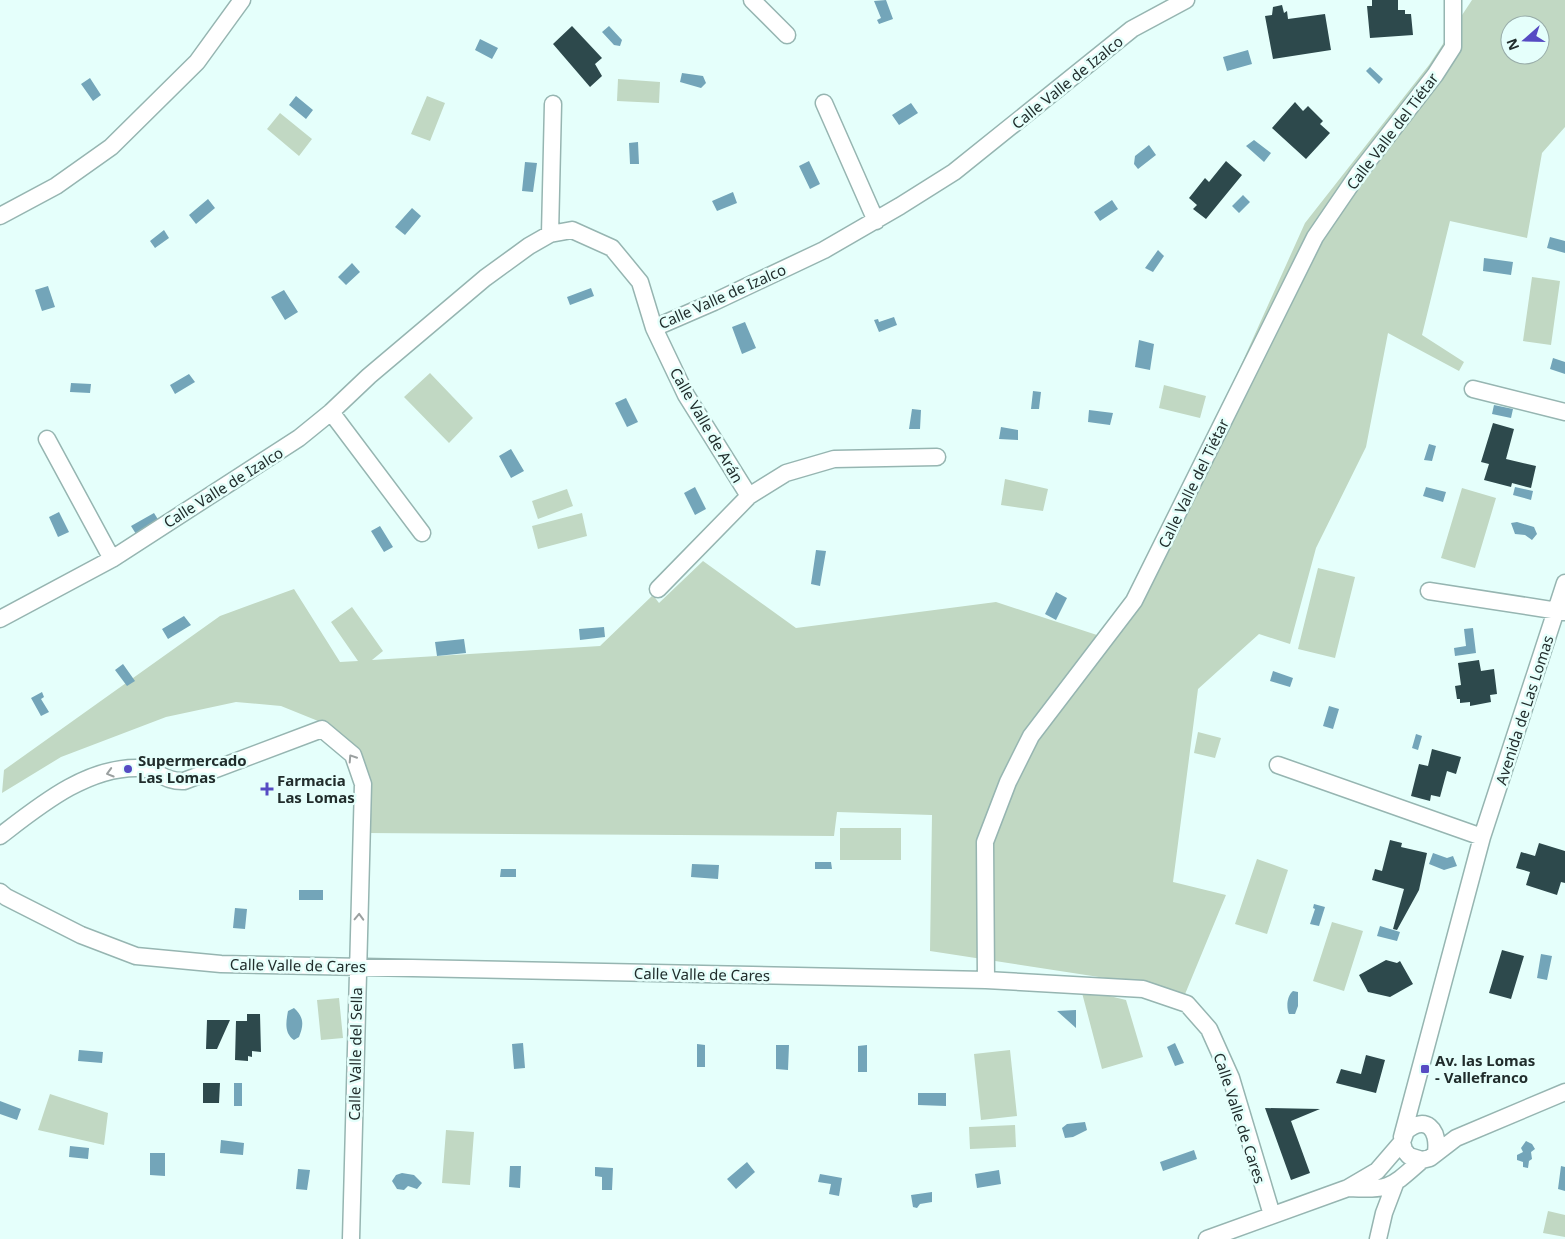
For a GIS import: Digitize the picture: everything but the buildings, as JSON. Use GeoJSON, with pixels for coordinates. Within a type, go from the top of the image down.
{"type":"FeatureCollection","features":[{"type":"Feature","properties":{"kind":"street"},"geometry":{"type":"LineString","coordinates":[[0,216],[56,186],[111,147],[197,62],[242,0]]}},
{"type":"Feature","properties":{"kind":"street"},"geometry":{"type":"LineString","coordinates":[[752,0],[786,35]]}},
{"type":"Feature","properties":{"kind":"street","name":"Calle Valle de Izalco"},"geometry":{"type":"LineString","coordinates":[[0,619],[112,559],[300,438],[369,376],[485,278],[529,246],[550,234],[572,230],[612,248],[640,282],[654,328],[824,250],[876,221],[954,172],[1132,30],[1186,0]]}},
{"type":"Feature","properties":{"kind":"street","name":"Calle Valle del Tiétar"},"geometry":{"type":"LineString","coordinates":[[986,980],[985,842],[1008,782],[1031,736],[1134,601],[1315,237],[1358,174],[1435,75],[1453,47],[1453,0]]}},
{"type":"Feature","properties":{"kind":"street"},"geometry":{"type":"LineString","coordinates":[[824,103],[876,221]]}},
{"type":"Feature","properties":{"kind":"street"},"geometry":{"type":"LineString","coordinates":[[550,234],[553,104]]}},
{"type":"Feature","properties":{"kind":"street","name":"Calle Valle de Arán"},"geometry":{"type":"LineString","coordinates":[[654,328],[686,395],[749,496]]}},
{"type":"Feature","properties":{"kind":"street"},"geometry":{"type":"LineString","coordinates":[[1472,389],[1565,412]]}},
{"type":"Feature","properties":{"kind":"street"},"geometry":{"type":"LineString","coordinates":[[331,412],[422,533]]}},
{"type":"Feature","properties":{"kind":"street"},"geometry":{"type":"LineString","coordinates":[[47,438],[112,559]]}},
{"type":"Feature","properties":{"kind":"street","name":"Calle Valle de Arán"},"geometry":{"type":"LineString","coordinates":[[658,590],[749,496],[786,474],[834,459],[937,457]]}},
{"type":"Feature","properties":{"kind":"street","name":"Avenida de Las Lomas"},"geometry":{"type":"LineString","coordinates":[[1402,1139],[1482,837],[1561,610],[1565,583]]}},
{"type":"Feature","properties":{"kind":"street"},"geometry":{"type":"LineString","coordinates":[[1429,591],[1561,610]]}},
{"type":"Feature","properties":{"kind":"street","name":"Calle Valle del Sella"},"geometry":{"type":"LineString","coordinates":[[0,836],[54,795],[92,778],[132,768],[147,768],[168,780],[184,781],[322,729],[353,756],[363,784],[357,966],[352,1239]]}},
{"type":"Feature","properties":{"kind":"street"},"geometry":{"type":"LineString","coordinates":[[1278,766],[1482,837]]}},
{"type":"Feature","properties":{"kind":"street","name":"Calle Valle de Cares"},"geometry":{"type":"LineString","coordinates":[[0,892],[6,897],[81,935],[136,956],[221,964],[986,980],[1143,989],[1186,1004],[1210,1029],[1231,1078],[1272,1215]]}},
{"type":"Feature","properties":{"kind":"street"},"geometry":{"type":"LineString","coordinates":[[1416,1090],[1427,1124],[1436,1135],[1429,1156]]}},
{"type":"Feature","properties":{"kind":"street"},"geometry":{"type":"LineString","coordinates":[[1348,1188],[1380,1189],[1395,1184],[1429,1156],[1456,1138],[1565,1092]]}},
{"type":"Feature","properties":{"kind":"street"},"geometry":{"type":"LineString","coordinates":[[1207,1239],[1348,1188],[1377,1171],[1412,1126],[1420,1123],[1427,1124]]}},
{"type":"Feature","properties":{"kind":"street"},"geometry":{"type":"LineString","coordinates":[[1402,1139],[1409,1156],[1429,1156]]}},
{"type":"Feature","properties":{"kind":"street"},"geometry":{"type":"LineString","coordinates":[[1377,1171],[1384,1213]]}},
{"type":"Feature","properties":{"kind":"street"},"geometry":{"type":"LineString","coordinates":[[1378,1239],[1384,1213],[1395,1184]]}},
{"type":"Feature","properties":{"kind":"green space"},"geometry":{"type":"Polygon","coordinates":[[[1472,0],[1565,0],[1565,127],[1542,153],[1527,238],[1450,221],[1422,335],[1464,362],[1459,371],[1388,333],[1366,447],[1316,548],[1290,644],[1259,634],[1198,689],[1173,882],[1226,895],[1183,999],[1138,983],[930,951],[932,815],[837,812],[834,836],[366,833],[369,788],[328,725],[281,706],[236,702],[166,717],[61,757],[2,793],[4,770],[220,616],[294,589],[340,662],[358,661],[331,622],[352,607],[383,651],[372,660],[600,646],[653,595],[659,603],[703,561],[796,628],[996,602],[1100,636],[1133,589],[1177,507],[1305,223],[1429,65],[1472,0]]]}},
{"type":"Feature","properties":{"kind":"green space"},"geometry":{"type":"Polygon","coordinates":[[[618,79],[660,82],[659,103],[617,101],[618,79]]]}},
{"type":"Feature","properties":{"kind":"green space"},"geometry":{"type":"Polygon","coordinates":[[[427,96],[445,103],[430,141],[411,134],[427,96]]]}},
{"type":"Feature","properties":{"kind":"green space"},"geometry":{"type":"Polygon","coordinates":[[[280,113],[312,139],[299,156],[267,129],[280,113]]]}},
{"type":"Feature","properties":{"kind":"green space"},"geometry":{"type":"Polygon","coordinates":[[[1532,277],[1560,281],[1551,345],[1523,341],[1532,277]]]}},
{"type":"Feature","properties":{"kind":"green space"},"geometry":{"type":"Polygon","coordinates":[[[430,373],[473,418],[449,443],[404,397],[430,373]]]}},
{"type":"Feature","properties":{"kind":"green space"},"geometry":{"type":"Polygon","coordinates":[[[1164,385],[1206,396],[1200,418],[1159,408],[1164,385]]]}},
{"type":"Feature","properties":{"kind":"green space"},"geometry":{"type":"Polygon","coordinates":[[[1005,479],[1048,489],[1043,511],[1001,505],[1005,479]]]}},
{"type":"Feature","properties":{"kind":"green space"},"geometry":{"type":"Polygon","coordinates":[[[1462,488],[1496,498],[1475,568],[1441,558],[1462,488]]]}},
{"type":"Feature","properties":{"kind":"green space"},"geometry":{"type":"Polygon","coordinates":[[[567,489],[573,506],[538,519],[532,501],[567,489]]]}},
{"type":"Feature","properties":{"kind":"green space"},"geometry":{"type":"Polygon","coordinates":[[[582,513],[587,536],[538,549],[532,526],[582,513]]]}},
{"type":"Feature","properties":{"kind":"green space"},"geometry":{"type":"Polygon","coordinates":[[[1318,568],[1355,577],[1335,658],[1298,649],[1318,568]]]}},
{"type":"Feature","properties":{"kind":"green space"},"geometry":{"type":"Polygon","coordinates":[[[1198,732],[1221,738],[1215,758],[1194,753],[1198,732]]]}},
{"type":"Feature","properties":{"kind":"green space"},"geometry":{"type":"Polygon","coordinates":[[[840,828],[901,828],[901,860],[840,860],[840,828]]]}},
{"type":"Feature","properties":{"kind":"green space"},"geometry":{"type":"Polygon","coordinates":[[[1257,859],[1288,870],[1267,934],[1235,924],[1257,859]]]}},
{"type":"Feature","properties":{"kind":"green space"},"geometry":{"type":"Polygon","coordinates":[[[1332,922],[1363,931],[1344,991],[1313,981],[1332,922]]]}},
{"type":"Feature","properties":{"kind":"green space"},"geometry":{"type":"Polygon","coordinates":[[[1081,989],[1126,1000],[1143,1057],[1102,1069],[1081,989]]]}},
{"type":"Feature","properties":{"kind":"green space"},"geometry":{"type":"Polygon","coordinates":[[[339,998],[343,1038],[321,1040],[317,1000],[339,998]]]}},
{"type":"Feature","properties":{"kind":"green space"},"geometry":{"type":"Polygon","coordinates":[[[1010,1050],[1017,1116],[981,1120],[974,1054],[1010,1050]]]}},
{"type":"Feature","properties":{"kind":"green space"},"geometry":{"type":"Polygon","coordinates":[[[50,1094],[108,1113],[104,1145],[38,1130],[50,1094]]]}},
{"type":"Feature","properties":{"kind":"green space"},"geometry":{"type":"Polygon","coordinates":[[[1015,1125],[1016,1147],[970,1149],[969,1127],[1015,1125]]]}},
{"type":"Feature","properties":{"kind":"green space"},"geometry":{"type":"Polygon","coordinates":[[[446,1130],[474,1132],[470,1185],[442,1183],[446,1130]]]}},
{"type":"Feature","properties":{"kind":"green space"},"geometry":{"type":"Polygon","coordinates":[[[1548,1211],[1565,1215],[1565,1237],[1543,1233],[1548,1211]]]}},
{"type":"Feature","properties":{"kind":"water"},"geometry":{"type":"Polygon","coordinates":[[[886,0],[893,19],[879,24],[877,20],[881,18],[874,1],[886,0]]]}},
{"type":"Feature","properties":{"kind":"water"},"geometry":{"type":"Polygon","coordinates":[[[609,26],[622,40],[620,46],[614,45],[602,32],[609,26]]]}},
{"type":"Feature","properties":{"kind":"water"},"geometry":{"type":"Polygon","coordinates":[[[480,39],[498,48],[492,59],[475,50],[480,39]]]}},
{"type":"Feature","properties":{"kind":"water"},"geometry":{"type":"Polygon","coordinates":[[[1248,50],[1252,64],[1227,71],[1223,57],[1248,50]]]}},
{"type":"Feature","properties":{"kind":"water"},"geometry":{"type":"Polygon","coordinates":[[[1370,67],[1383,79],[1379,84],[1366,71],[1370,67]]]}},
{"type":"Feature","properties":{"kind":"water"},"geometry":{"type":"Polygon","coordinates":[[[682,73],[703,76],[706,83],[701,88],[680,82],[682,73]]]}},
{"type":"Feature","properties":{"kind":"water"},"geometry":{"type":"Polygon","coordinates":[[[90,78],[101,95],[93,101],[81,84],[90,78]]]}},
{"type":"Feature","properties":{"kind":"water"},"geometry":{"type":"Polygon","coordinates":[[[296,96],[313,110],[306,119],[289,105],[296,96]]]}},
{"type":"Feature","properties":{"kind":"water"},"geometry":{"type":"Polygon","coordinates":[[[911,103],[918,113],[899,125],[892,115],[911,103]]]}},
{"type":"Feature","properties":{"kind":"water"},"geometry":{"type":"Polygon","coordinates":[[[1254,140],[1271,153],[1264,162],[1246,146],[1254,140]]]}},
{"type":"Feature","properties":{"kind":"water"},"geometry":{"type":"Polygon","coordinates":[[[638,142],[639,164],[630,164],[629,143],[638,142]]]}},
{"type":"Feature","properties":{"kind":"water"},"geometry":{"type":"Polygon","coordinates":[[[1149,145],[1156,155],[1138,169],[1134,164],[1135,156],[1149,145]]]}},
{"type":"Feature","properties":{"kind":"water"},"geometry":{"type":"Polygon","coordinates":[[[809,161],[820,184],[810,189],[799,166],[809,161]]]}},
{"type":"Feature","properties":{"kind":"water"},"geometry":{"type":"Polygon","coordinates":[[[525,162],[537,163],[533,192],[522,191],[525,162]]]}},
{"type":"Feature","properties":{"kind":"water"},"geometry":{"type":"Polygon","coordinates":[[[733,192],[737,203],[717,211],[712,201],[733,192]]]}},
{"type":"Feature","properties":{"kind":"water"},"geometry":{"type":"Polygon","coordinates":[[[1243,195],[1250,202],[1239,213],[1232,206],[1243,195]]]}},
{"type":"Feature","properties":{"kind":"water"},"geometry":{"type":"Polygon","coordinates":[[[208,199],[215,208],[196,224],[189,215],[208,199]]]}},
{"type":"Feature","properties":{"kind":"water"},"geometry":{"type":"Polygon","coordinates":[[[1112,200],[1118,209],[1100,221],[1094,212],[1112,200]]]}},
{"type":"Feature","properties":{"kind":"water"},"geometry":{"type":"Polygon","coordinates":[[[412,208],[421,216],[405,235],[395,227],[412,208]]]}},
{"type":"Feature","properties":{"kind":"water"},"geometry":{"type":"Polygon","coordinates":[[[164,230],[169,238],[155,248],[150,241],[164,230]]]}},
{"type":"Feature","properties":{"kind":"water"},"geometry":{"type":"Polygon","coordinates":[[[1550,237],[1565,241],[1565,253],[1547,248],[1550,237]]]}},
{"type":"Feature","properties":{"kind":"water"},"geometry":{"type":"Polygon","coordinates":[[[1158,250],[1164,256],[1153,272],[1145,268],[1158,250]]]}},
{"type":"Feature","properties":{"kind":"water"},"geometry":{"type":"Polygon","coordinates":[[[1484,258],[1513,262],[1511,275],[1483,271],[1484,258]]]}},
{"type":"Feature","properties":{"kind":"water"},"geometry":{"type":"Polygon","coordinates":[[[352,263],[360,272],[346,285],[338,277],[352,263]]]}},
{"type":"Feature","properties":{"kind":"water"},"geometry":{"type":"Polygon","coordinates":[[[48,286],[55,307],[42,311],[35,290],[48,286]]]}},
{"type":"Feature","properties":{"kind":"water"},"geometry":{"type":"Polygon","coordinates":[[[591,288],[594,296],[570,305],[567,297],[591,288]]]}},
{"type":"Feature","properties":{"kind":"water"},"geometry":{"type":"Polygon","coordinates":[[[284,290],[298,312],[285,320],[271,297],[284,290]]]}},
{"type":"Feature","properties":{"kind":"water"},"geometry":{"type":"Polygon","coordinates":[[[894,317],[897,325],[879,332],[874,320],[878,319],[879,322],[894,317]]]}},
{"type":"Feature","properties":{"kind":"water"},"geometry":{"type":"Polygon","coordinates":[[[745,322],[756,348],[742,354],[732,327],[745,322]]]}},
{"type":"Feature","properties":{"kind":"water"},"geometry":{"type":"Polygon","coordinates":[[[1139,340],[1154,344],[1150,370],[1135,367],[1139,340]]]}},
{"type":"Feature","properties":{"kind":"water"},"geometry":{"type":"Polygon","coordinates":[[[1553,358],[1565,362],[1565,374],[1550,369],[1553,358]]]}},
{"type":"Feature","properties":{"kind":"water"},"geometry":{"type":"Polygon","coordinates":[[[189,374],[195,382],[175,394],[170,385],[189,374]]]}},
{"type":"Feature","properties":{"kind":"water"},"geometry":{"type":"Polygon","coordinates":[[[71,383],[91,384],[90,393],[70,392],[71,383]]]}},
{"type":"Feature","properties":{"kind":"water"},"geometry":{"type":"Polygon","coordinates":[[[1033,391],[1041,392],[1039,409],[1031,409],[1033,391]]]}},
{"type":"Feature","properties":{"kind":"water"},"geometry":{"type":"Polygon","coordinates":[[[626,398],[638,422],[627,427],[615,403],[626,398]]]}},
{"type":"Feature","properties":{"kind":"water"},"geometry":{"type":"Polygon","coordinates":[[[1494,405],[1513,409],[1511,418],[1492,414],[1494,405]]]}},
{"type":"Feature","properties":{"kind":"water"},"geometry":{"type":"Polygon","coordinates":[[[912,409],[921,410],[920,429],[909,429],[912,409]]]}},
{"type":"Feature","properties":{"kind":"water"},"geometry":{"type":"Polygon","coordinates":[[[1089,410],[1113,413],[1110,425],[1088,422],[1089,410]]]}},
{"type":"Feature","properties":{"kind":"water"},"geometry":{"type":"Polygon","coordinates":[[[1001,427],[1018,430],[1018,440],[999,439],[1001,427]]]}},
{"type":"Feature","properties":{"kind":"water"},"geometry":{"type":"Polygon","coordinates":[[[1429,444],[1436,446],[1432,461],[1424,460],[1429,444]]]}},
{"type":"Feature","properties":{"kind":"water"},"geometry":{"type":"Polygon","coordinates":[[[511,449],[524,471],[511,478],[499,456],[511,449]]]}},
{"type":"Feature","properties":{"kind":"water"},"geometry":{"type":"Polygon","coordinates":[[[695,487],[706,509],[695,515],[684,493],[695,487]]]}},
{"type":"Feature","properties":{"kind":"water"},"geometry":{"type":"Polygon","coordinates":[[[1426,487],[1446,492],[1443,502],[1423,496],[1426,487]]]}},
{"type":"Feature","properties":{"kind":"water"},"geometry":{"type":"Polygon","coordinates":[[[1515,487],[1533,491],[1531,500],[1513,495],[1515,487]]]}},
{"type":"Feature","properties":{"kind":"water"},"geometry":{"type":"Polygon","coordinates":[[[59,512],[69,532],[58,537],[49,517],[59,512]]]}},
{"type":"Feature","properties":{"kind":"water"},"geometry":{"type":"Polygon","coordinates":[[[154,513],[159,521],[136,534],[131,526],[154,513]]]}},
{"type":"Feature","properties":{"kind":"water"},"geometry":{"type":"Polygon","coordinates":[[[1517,522],[1534,527],[1537,534],[1532,540],[1525,535],[1515,534],[1511,523],[1517,522]]]}},
{"type":"Feature","properties":{"kind":"water"},"geometry":{"type":"Polygon","coordinates":[[[380,526],[393,547],[384,552],[371,531],[380,526]]]}},
{"type":"Feature","properties":{"kind":"water"},"geometry":{"type":"Polygon","coordinates":[[[816,550],[826,551],[820,586],[811,584],[816,550]]]}},
{"type":"Feature","properties":{"kind":"water"},"geometry":{"type":"Polygon","coordinates":[[[1056,592],[1067,598],[1056,620],[1045,614],[1056,592]]]}},
{"type":"Feature","properties":{"kind":"water"},"geometry":{"type":"Polygon","coordinates":[[[184,616],[191,625],[168,639],[162,629],[184,616]]]}},
{"type":"Feature","properties":{"kind":"water"},"geometry":{"type":"Polygon","coordinates":[[[604,627],[605,637],[580,640],[579,629],[604,627]]]}},
{"type":"Feature","properties":{"kind":"water"},"geometry":{"type":"Polygon","coordinates":[[[1473,628],[1476,653],[1455,656],[1454,648],[1466,646],[1464,629],[1473,628]]]}},
{"type":"Feature","properties":{"kind":"water"},"geometry":{"type":"Polygon","coordinates":[[[464,639],[466,653],[437,656],[435,642],[464,639]]]}},
{"type":"Feature","properties":{"kind":"water"},"geometry":{"type":"Polygon","coordinates":[[[123,664],[135,681],[127,686],[115,670],[123,664]]]}},
{"type":"Feature","properties":{"kind":"water"},"geometry":{"type":"Polygon","coordinates":[[[1273,671],[1293,678],[1290,687],[1270,681],[1273,671]]]}},
{"type":"Feature","properties":{"kind":"water"},"geometry":{"type":"Polygon","coordinates":[[[42,692],[44,697],[41,699],[49,712],[41,716],[31,698],[42,692]]]}},
{"type":"Feature","properties":{"kind":"water"},"geometry":{"type":"Polygon","coordinates":[[[1329,706],[1339,709],[1333,729],[1323,726],[1329,706]]]}},
{"type":"Feature","properties":{"kind":"water"},"geometry":{"type":"Polygon","coordinates":[[[1416,734],[1422,736],[1418,750],[1412,748],[1416,734]]]}},
{"type":"Feature","properties":{"kind":"water"},"geometry":{"type":"Polygon","coordinates":[[[1433,853],[1447,858],[1453,856],[1457,866],[1444,870],[1429,864],[1433,853]]]}},
{"type":"Feature","properties":{"kind":"water"},"geometry":{"type":"Polygon","coordinates":[[[815,862],[831,862],[832,869],[815,869],[815,862]]]}},
{"type":"Feature","properties":{"kind":"water"},"geometry":{"type":"Polygon","coordinates":[[[692,864],[719,865],[718,879],[691,877],[692,864]]]}},
{"type":"Feature","properties":{"kind":"water"},"geometry":{"type":"Polygon","coordinates":[[[501,869],[516,869],[516,877],[500,877],[501,869]]]}},
{"type":"Feature","properties":{"kind":"water"},"geometry":{"type":"Polygon","coordinates":[[[299,890],[323,890],[323,900],[299,900],[299,890]]]}},
{"type":"Feature","properties":{"kind":"water"},"geometry":{"type":"Polygon","coordinates":[[[1314,904],[1325,907],[1319,926],[1310,924],[1315,909],[1313,908],[1314,904]]]}},
{"type":"Feature","properties":{"kind":"water"},"geometry":{"type":"Polygon","coordinates":[[[235,908],[247,909],[245,929],[233,928],[235,908]]]}},
{"type":"Feature","properties":{"kind":"water"},"geometry":{"type":"Polygon","coordinates":[[[1380,926],[1400,932],[1397,941],[1377,936],[1380,926]]]}},
{"type":"Feature","properties":{"kind":"water"},"geometry":{"type":"Polygon","coordinates":[[[1541,954],[1552,956],[1547,980],[1537,978],[1541,954]]]}},
{"type":"Feature","properties":{"kind":"water"},"geometry":{"type":"Polygon","coordinates":[[[1293,991],[1298,992],[1298,1006],[1295,1014],[1289,1014],[1289,996],[1293,991]]]}},
{"type":"Feature","properties":{"kind":"water"},"geometry":{"type":"Polygon","coordinates":[[[294,1008],[300,1015],[302,1029],[299,1037],[294,1040],[287,1031],[286,1023],[288,1011],[294,1008]]]}},
{"type":"Feature","properties":{"kind":"water"},"geometry":{"type":"Polygon","coordinates":[[[1076,1010],[1076,1028],[1057,1011],[1076,1010]]]}},
{"type":"Feature","properties":{"kind":"water"},"geometry":{"type":"Polygon","coordinates":[[[523,1043],[525,1068],[514,1069],[512,1044],[523,1043]]]}},
{"type":"Feature","properties":{"kind":"water"},"geometry":{"type":"Polygon","coordinates":[[[1175,1043],[1184,1063],[1175,1066],[1167,1047],[1175,1043]]]}},
{"type":"Feature","properties":{"kind":"water"},"geometry":{"type":"Polygon","coordinates":[[[697,1044],[705,1045],[705,1067],[697,1067],[697,1044]]]}},
{"type":"Feature","properties":{"kind":"water"},"geometry":{"type":"Polygon","coordinates":[[[776,1045],[789,1045],[788,1070],[776,1069],[776,1045]]]}},
{"type":"Feature","properties":{"kind":"water"},"geometry":{"type":"Polygon","coordinates":[[[867,1045],[867,1072],[858,1072],[858,1046],[867,1045]]]}},
{"type":"Feature","properties":{"kind":"water"},"geometry":{"type":"Polygon","coordinates":[[[79,1050],[103,1052],[102,1063],[78,1061],[79,1050]]]}},
{"type":"Feature","properties":{"kind":"water"},"geometry":{"type":"Polygon","coordinates":[[[234,1083],[242,1083],[242,1106],[234,1106],[234,1083]]]}},
{"type":"Feature","properties":{"kind":"water"},"geometry":{"type":"Polygon","coordinates":[[[918,1093],[946,1093],[946,1106],[918,1105],[918,1093]]]}},
{"type":"Feature","properties":{"kind":"water"},"geometry":{"type":"Polygon","coordinates":[[[0,1101],[21,1109],[17,1120],[0,1114],[0,1101]]]}},
{"type":"Feature","properties":{"kind":"water"},"geometry":{"type":"Polygon","coordinates":[[[1085,1122],[1087,1130],[1073,1137],[1065,1138],[1062,1128],[1067,1124],[1085,1122]]]}},
{"type":"Feature","properties":{"kind":"water"},"geometry":{"type":"Polygon","coordinates":[[[221,1140],[244,1143],[243,1155],[220,1153],[221,1140]]]}},
{"type":"Feature","properties":{"kind":"water"},"geometry":{"type":"Polygon","coordinates":[[[1526,1141],[1532,1144],[1535,1149],[1531,1152],[1532,1159],[1529,1161],[1528,1168],[1523,1167],[1523,1162],[1517,1160],[1517,1155],[1523,1152],[1521,1148],[1526,1141]]]}},
{"type":"Feature","properties":{"kind":"water"},"geometry":{"type":"Polygon","coordinates":[[[70,1146],[89,1148],[88,1159],[69,1157],[70,1146]]]}},
{"type":"Feature","properties":{"kind":"water"},"geometry":{"type":"Polygon","coordinates":[[[1194,1150],[1197,1159],[1163,1171],[1160,1162],[1194,1150]]]}},
{"type":"Feature","properties":{"kind":"water"},"geometry":{"type":"Polygon","coordinates":[[[150,1153],[165,1153],[165,1176],[150,1175],[150,1153]]]}},
{"type":"Feature","properties":{"kind":"water"},"geometry":{"type":"Polygon","coordinates":[[[747,1162],[755,1172],[736,1189],[727,1179],[747,1162]]]}},
{"type":"Feature","properties":{"kind":"water"},"geometry":{"type":"Polygon","coordinates":[[[510,1166],[521,1166],[520,1188],[509,1187],[510,1166]]]}},
{"type":"Feature","properties":{"kind":"water"},"geometry":{"type":"Polygon","coordinates":[[[1561,1166],[1565,1167],[1565,1191],[1558,1189],[1561,1166]]]}},
{"type":"Feature","properties":{"kind":"water"},"geometry":{"type":"Polygon","coordinates":[[[595,1167],[613,1168],[612,1190],[602,1190],[602,1177],[595,1176],[595,1167]]]}},
{"type":"Feature","properties":{"kind":"water"},"geometry":{"type":"Polygon","coordinates":[[[298,1169],[310,1170],[307,1190],[296,1189],[298,1169]]]}},
{"type":"Feature","properties":{"kind":"water"},"geometry":{"type":"Polygon","coordinates":[[[999,1170],[1001,1184],[977,1188],[975,1174],[999,1170]]]}},
{"type":"Feature","properties":{"kind":"water"},"geometry":{"type":"Polygon","coordinates":[[[402,1173],[414,1175],[422,1183],[417,1189],[408,1186],[404,1190],[397,1189],[392,1181],[396,1175],[402,1173]]]}},
{"type":"Feature","properties":{"kind":"water"},"geometry":{"type":"Polygon","coordinates":[[[820,1174],[842,1178],[839,1196],[829,1194],[831,1184],[818,1182],[820,1174]]]}},
{"type":"Feature","properties":{"kind":"water"},"geometry":{"type":"Polygon","coordinates":[[[932,1192],[932,1202],[920,1204],[917,1208],[913,1207],[911,1195],[932,1192]]]}},
{"type":"Feature","properties":{"kind":"place","name":"Supermercado Las Lomas"},"geometry":{"type":"Point","coordinates":[128,769]}},
{"type":"Feature","properties":{"kind":"place","name":"Farmacia Las Lomas"},"geometry":{"type":"Point","coordinates":[267,789]}},
{"type":"Feature","properties":{"kind":"place","name":"Av. las Lomas - Vallefranco"},"geometry":{"type":"Point","coordinates":[1425,1069]}}]}
